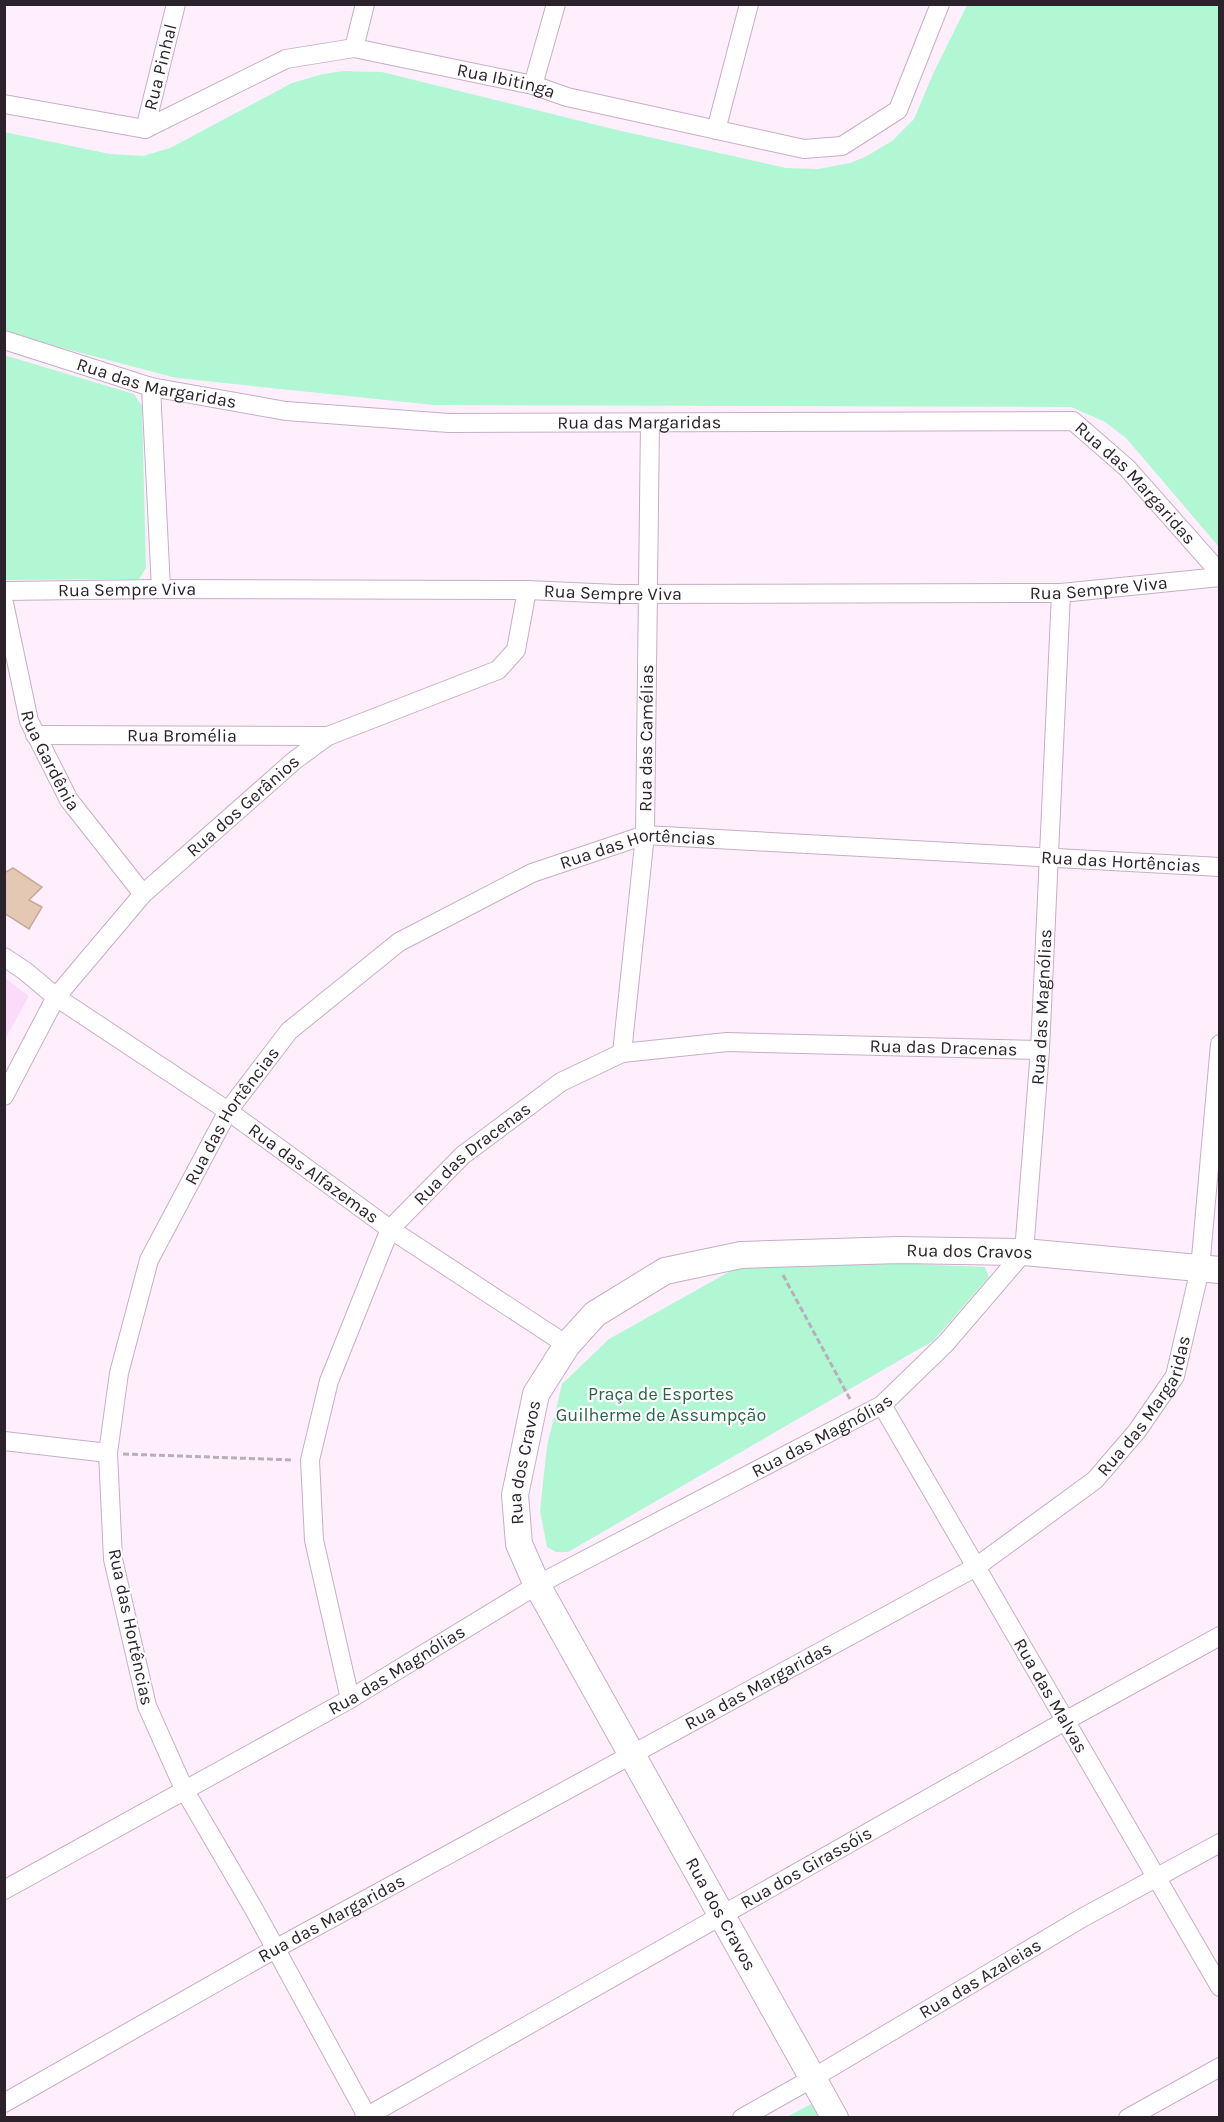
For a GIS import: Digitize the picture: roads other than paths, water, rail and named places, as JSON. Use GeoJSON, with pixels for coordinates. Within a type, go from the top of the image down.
{"type":"FeatureCollection","features":[{"type":"Feature","properties":{"kind":"street","name":"Rua Pinhal"},"geometry":{"type":"LineString","coordinates":[[145,129],[176,4]]}},
{"type":"Feature","properties":{"kind":"street"},"geometry":{"type":"LineString","coordinates":[[354,48],[365,4]]}},
{"type":"Feature","properties":{"kind":"street"},"geometry":{"type":"LineString","coordinates":[[533,85],[556,4]]}},
{"type":"Feature","properties":{"kind":"street"},"geometry":{"type":"LineString","coordinates":[[716,130],[749,4]]}},
{"type":"Feature","properties":{"kind":"street","name":"Rua Ibitinga"},"geometry":{"type":"LineString","coordinates":[[145,129],[286,59],[354,48],[533,85],[567,97],[804,149],[842,147],[898,110],[940,4]]}},
{"type":"Feature","properties":{"kind":"street"},"geometry":{"type":"LineString","coordinates":[[4,104],[145,129]]}},
{"type":"Feature","properties":{"kind":"street","name":"Rua das Margaridas"},"geometry":{"type":"LineString","coordinates":[[4,340],[151,387],[286,411],[449,423],[1073,421],[1127,468],[1220,575]]}},
{"type":"Feature","properties":{"kind":"street"},"geometry":{"type":"LineString","coordinates":[[151,387],[161,589]]}},
{"type":"Feature","properties":{"kind":"street","name":"Rua das Camélias"},"geometry":{"type":"LineString","coordinates":[[622,1053],[645,835],[650,592],[650,423]]}},
{"type":"Feature","properties":{"kind":"street","name":"Rua Sempre Viva"},"geometry":{"type":"LineString","coordinates":[[4,591],[161,589],[526,590],[617,594],[650,592],[1061,593],[1220,575]]}},
{"type":"Feature","properties":{"kind":"street","name":"Rua dos Gerânios"},"geometry":{"type":"LineString","coordinates":[[4,1096],[56,997],[143,894],[296,760],[328,736],[498,670],[516,650],[526,590]]}},
{"type":"Feature","properties":{"kind":"street","name":"Rua das Magnólias"},"geometry":{"type":"LineString","coordinates":[[4,1890],[350,1699],[537,1585],[882,1405],[946,1343],[1024,1252],[1040,1050],[1061,593]]}},
{"type":"Feature","properties":{"kind":"street","name":"Rua Gardênia"},"geometry":{"type":"LineString","coordinates":[[4,603],[29,721],[35,735],[69,800],[143,894]]}},
{"type":"Feature","properties":{"kind":"street","name":"Rua Bromélia"},"geometry":{"type":"LineString","coordinates":[[35,735],[328,736]]}},
{"type":"Feature","properties":{"kind":"street","name":"Rua das Hortências"},"geometry":{"type":"LineString","coordinates":[[367,2117],[255,1911],[185,1791],[147,1706],[113,1559],[108,1453],[119,1373],[149,1260],[228,1111],[289,1031],[399,942],[532,873],[645,835],[1220,867]]}},
{"type":"Feature","properties":{"kind":"street","name":"Rua das Alfazemas"},"geometry":{"type":"LineString","coordinates":[[4,957],[56,997],[228,1111],[390,1229],[567,1345]]}},
{"type":"Feature","properties":{"kind":"street","name":"Rua das Dracenas"},"geometry":{"type":"LineString","coordinates":[[350,1699],[314,1540],[310,1460],[328,1381],[390,1229],[463,1155],[561,1083],[622,1053],[727,1042],[1040,1050]]}},
{"type":"Feature","properties":{"kind":"street","name":"Rua das Margaridas"},"geometry":{"type":"LineString","coordinates":[[4,2103],[275,1949],[976,1567],[1095,1480],[1137,1431],[1175,1376],[1210,1270],[1220,1044]]}},
{"type":"Feature","properties":{"kind":"street","name":"Rua dos Cravos"},"geometry":{"type":"LineString","coordinates":[[835,2118],[537,1585],[519,1544],[515,1495],[536,1394],[567,1345],[595,1314],[665,1271],[741,1255],[899,1250],[1024,1252],[1210,1270]]}},
{"type":"Feature","properties":{"kind":"street","name":"Rua das Malvas"},"geometry":{"type":"LineString","coordinates":[[882,1405],[1220,1987]]}},
{"type":"Feature","properties":{"kind":"street"},"geometry":{"type":"LineString","coordinates":[[4,1441],[108,1453]]}},
{"type":"Feature","properties":{"kind":"street","name":"Rua dos Girassóis"},"geometry":{"type":"LineString","coordinates":[[367,2117],[1065,1721],[1220,1636]]}},
{"type":"Feature","properties":{"kind":"street","name":"Rua das Azaleias"},"geometry":{"type":"LineString","coordinates":[[742,2118],[1082,1918],[1220,1843]]}},
{"type":"Feature","properties":{"kind":"street"},"geometry":{"type":"LineString","coordinates":[[1128,2118],[1220,2067]]}},
{"type":"Feature","properties":{"kind":"park label","name":"Praça de Esportes Guilherme de Assumpção"},"geometry":{"type":"Point","coordinates":[661,1404]}}]}
